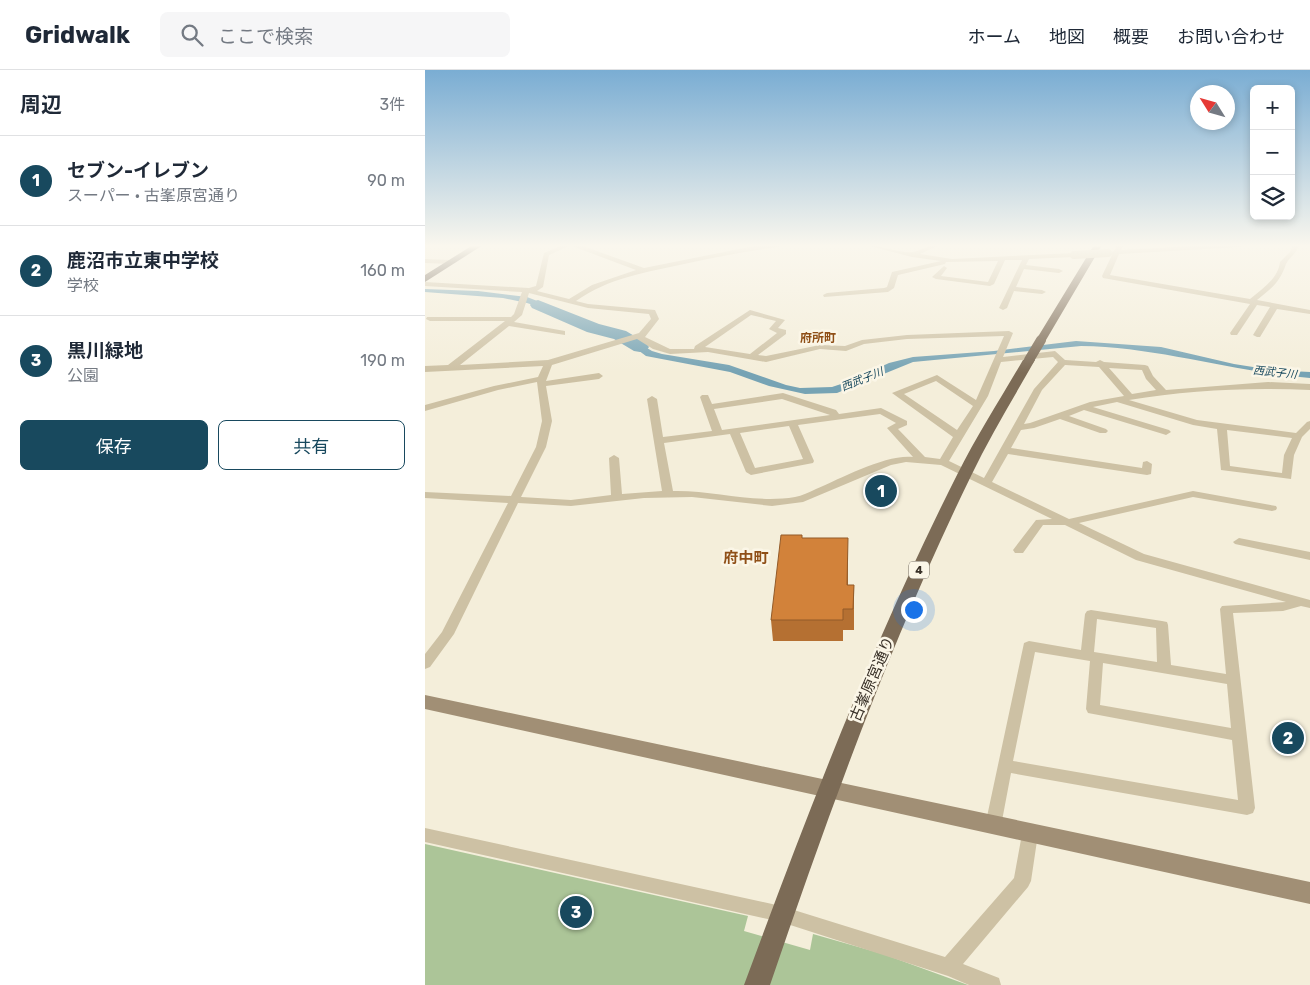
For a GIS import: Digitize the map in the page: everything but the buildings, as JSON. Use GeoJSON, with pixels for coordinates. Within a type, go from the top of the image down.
{"type":"FeatureCollection","features":[{"type":"Feature","properties":{"kind":"main road","name":"古峯原宮通り"},"geometry":{"type":"LineString","coordinates":[[757,985],[828,789],[897,621],[965,473],[1072,288]]}},
{"type":"Feature","properties":{"kind":"street"},"geometry":{"type":"LineString","coordinates":[[425,369],[549,363],[642,335],[655,320],[652,312],[588,306],[528,290],[489,288]]}},
{"type":"Feature","properties":{"kind":"street"},"geometry":{"type":"LineString","coordinates":[[528,290],[536,288]]}},
{"type":"Feature","properties":{"kind":"street"},"geometry":{"type":"LineString","coordinates":[[569,302],[576,296],[595,288]]}},
{"type":"Feature","properties":{"kind":"street"},"geometry":{"type":"LineString","coordinates":[[827,296],[891,288]]}},
{"type":"Feature","properties":{"kind":"street"},"geometry":{"type":"LineString","coordinates":[[1003,308],[1012,288],[1043,292]]}},
{"type":"Feature","properties":{"kind":"street"},"geometry":{"type":"LineString","coordinates":[[1172,288],[1310,312]]}},
{"type":"Feature","properties":{"kind":"street"},"geometry":{"type":"LineString","coordinates":[[1233,333],[1253,302],[1267,288]]}},
{"type":"Feature","properties":{"kind":"street"},"geometry":{"type":"LineString","coordinates":[[450,368],[518,315],[528,290]]}},
{"type":"Feature","properties":{"kind":"street"},"geometry":{"type":"LineString","coordinates":[[1257,335],[1275,306]]}},
{"type":"Feature","properties":{"kind":"street"},"geometry":{"type":"LineString","coordinates":[[751,357],[783,332],[773,329],[781,320],[750,312],[698,348],[766,360],[820,348],[846,349],[862,342],[907,337],[1009,333],[978,405],[943,462]]}},
{"type":"Feature","properties":{"kind":"street"},"geometry":{"type":"LineString","coordinates":[[431,319],[511,321],[562,333]]}},
{"type":"Feature","properties":{"kind":"street"},"geometry":{"type":"LineString","coordinates":[[638,336],[658,350],[669,352],[706,350]]}},
{"type":"Feature","properties":{"kind":"street"},"geometry":{"type":"LineString","coordinates":[[998,360],[1055,354],[1063,362],[1100,363],[1145,368],[1149,377],[1163,392]]}},
{"type":"Feature","properties":{"kind":"street"},"geometry":{"type":"LineString","coordinates":[[987,482],[1038,389],[1063,362]]}},
{"type":"Feature","properties":{"kind":"street"},"geometry":{"type":"LineString","coordinates":[[425,664],[447,634],[541,447],[547,421],[542,382],[549,363]]}},
{"type":"Feature","properties":{"kind":"street"},"geometry":{"type":"LineString","coordinates":[[1100,363],[1130,398]]}},
{"type":"Feature","properties":{"kind":"street"},"geometry":{"type":"LineString","coordinates":[[425,408],[497,388],[599,376]]}},
{"type":"Feature","properties":{"kind":"street"},"geometry":{"type":"LineString","coordinates":[[959,436],[897,393],[937,378],[978,405]]}},
{"type":"Feature","properties":{"kind":"street"},"geometry":{"type":"LineString","coordinates":[[1016,427],[1031,426],[1083,407],[1163,392],[1268,385],[1310,387]]}},
{"type":"Feature","properties":{"kind":"street"},"geometry":{"type":"LineString","coordinates":[[708,407],[783,396],[833,412],[837,417]]}},
{"type":"Feature","properties":{"kind":"street"},"geometry":{"type":"LineString","coordinates":[[705,397],[718,433]]}},
{"type":"Feature","properties":{"kind":"street"},"geometry":{"type":"LineString","coordinates":[[652,399],[668,495]]}},
{"type":"Feature","properties":{"kind":"street"},"geometry":{"type":"LineString","coordinates":[[1117,400],[1196,423],[1298,436]]}},
{"type":"Feature","properties":{"kind":"street"},"geometry":{"type":"LineString","coordinates":[[1083,407],[1166,432]]}},
{"type":"Feature","properties":{"kind":"street"},"geometry":{"type":"LineString","coordinates":[[659,441],[881,411],[904,424],[892,428],[921,459]]}},
{"type":"Feature","properties":{"kind":"street"},"geometry":{"type":"LineString","coordinates":[[1059,416],[1103,431]]}},
{"type":"Feature","properties":{"kind":"street"},"geometry":{"type":"LineString","coordinates":[[734,431],[751,472],[809,461],[792,423]]}},
{"type":"Feature","properties":{"kind":"street"},"geometry":{"type":"LineString","coordinates":[[1222,426],[1225,468],[1287,477],[1289,455],[1298,436],[1310,424]]}},
{"type":"Feature","properties":{"kind":"street"},"geometry":{"type":"LineString","coordinates":[[1004,450],[1147,472],[1147,464]]}},
{"type":"Feature","properties":{"kind":"street"},"geometry":{"type":"LineString","coordinates":[[614,458],[617,498]]}},
{"type":"Feature","properties":{"kind":"street"},"geometry":{"type":"LineString","coordinates":[[425,495],[571,502],[693,494],[772,503],[799,500],[888,463],[906,459],[921,459],[943,462],[1140,556],[1306,602]]}},
{"type":"Feature","properties":{"kind":"street"},"geometry":{"type":"LineString","coordinates":[[1019,550],[1040,522],[1070,522],[1193,494],[1272,508]]}},
{"type":"Feature","properties":{"kind":"street"},"geometry":{"type":"LineString","coordinates":[[1239,542],[1310,556]]}},
{"type":"Feature","properties":{"kind":"street"},"geometry":{"type":"LineString","coordinates":[[1005,766],[1247,808],[1226,609],[1283,607],[1306,602]]}},
{"type":"Feature","properties":{"kind":"street"},"geometry":{"type":"LineString","coordinates":[[1164,668],[1162,625],[1091,614],[1093,709],[1239,735]]}},
{"type":"Feature","properties":{"kind":"street"},"geometry":{"type":"LineString","coordinates":[[993,826],[1029,646],[1233,680]]}},
{"type":"Feature","properties":{"kind":"street"},"geometry":{"type":"LineString","coordinates":[[425,702],[1310,893]]}},
{"type":"Feature","properties":{"kind":"street"},"geometry":{"type":"LineString","coordinates":[[948,967],[1022,880],[1030,834]]}},
{"type":"Feature","properties":{"kind":"street"},"geometry":{"type":"LineString","coordinates":[[425,835],[780,918],[948,967],[992,985]]}},
{"type":"Feature","properties":{"kind":"green space"},"geometry":{"type":"Polygon","coordinates":[[[425,844],[748,916],[744,931],[810,950],[813,934],[883,954],[968,985],[425,985],[425,844]]]}},
{"type":"Feature","properties":{"kind":"water"},"geometry":{"type":"Polygon","coordinates":[[[425,289],[478,291],[527,297],[627,336],[652,351],[729,365],[800,388],[832,387],[889,363],[913,357],[994,351],[1076,341],[1161,347],[1234,364],[1272,370],[1310,372],[1310,378],[1253,371],[1139,351],[1081,346],[913,362],[837,393],[805,394],[769,386],[730,372],[646,356],[619,336],[593,328],[579,320],[527,303],[503,298],[425,292],[425,289]]]}},
{"type":"Feature","properties":{"kind":"waterway","name":"西武子川"},"geometry":{"type":"LineString","coordinates":[[538,305],[593,328],[620,335],[640,347]]}},
{"type":"Feature","properties":{"kind":"place","name":"セブン-イレブン"},"geometry":{"type":"Point","coordinates":[881,491]}},
{"type":"Feature","properties":{"kind":"place","name":"鹿沼市立東中学校"},"geometry":{"type":"Point","coordinates":[1288,738]}},
{"type":"Feature","properties":{"kind":"place","name":"黒川緑地"},"geometry":{"type":"Point","coordinates":[576,912]}},
{"type":"Feature","properties":{"kind":"district","name":"府所町"},"geometry":{"type":"Point","coordinates":[818,338]}},
{"type":"Feature","properties":{"kind":"district","name":"府中町"},"geometry":{"type":"Point","coordinates":[746,558]}}]}
